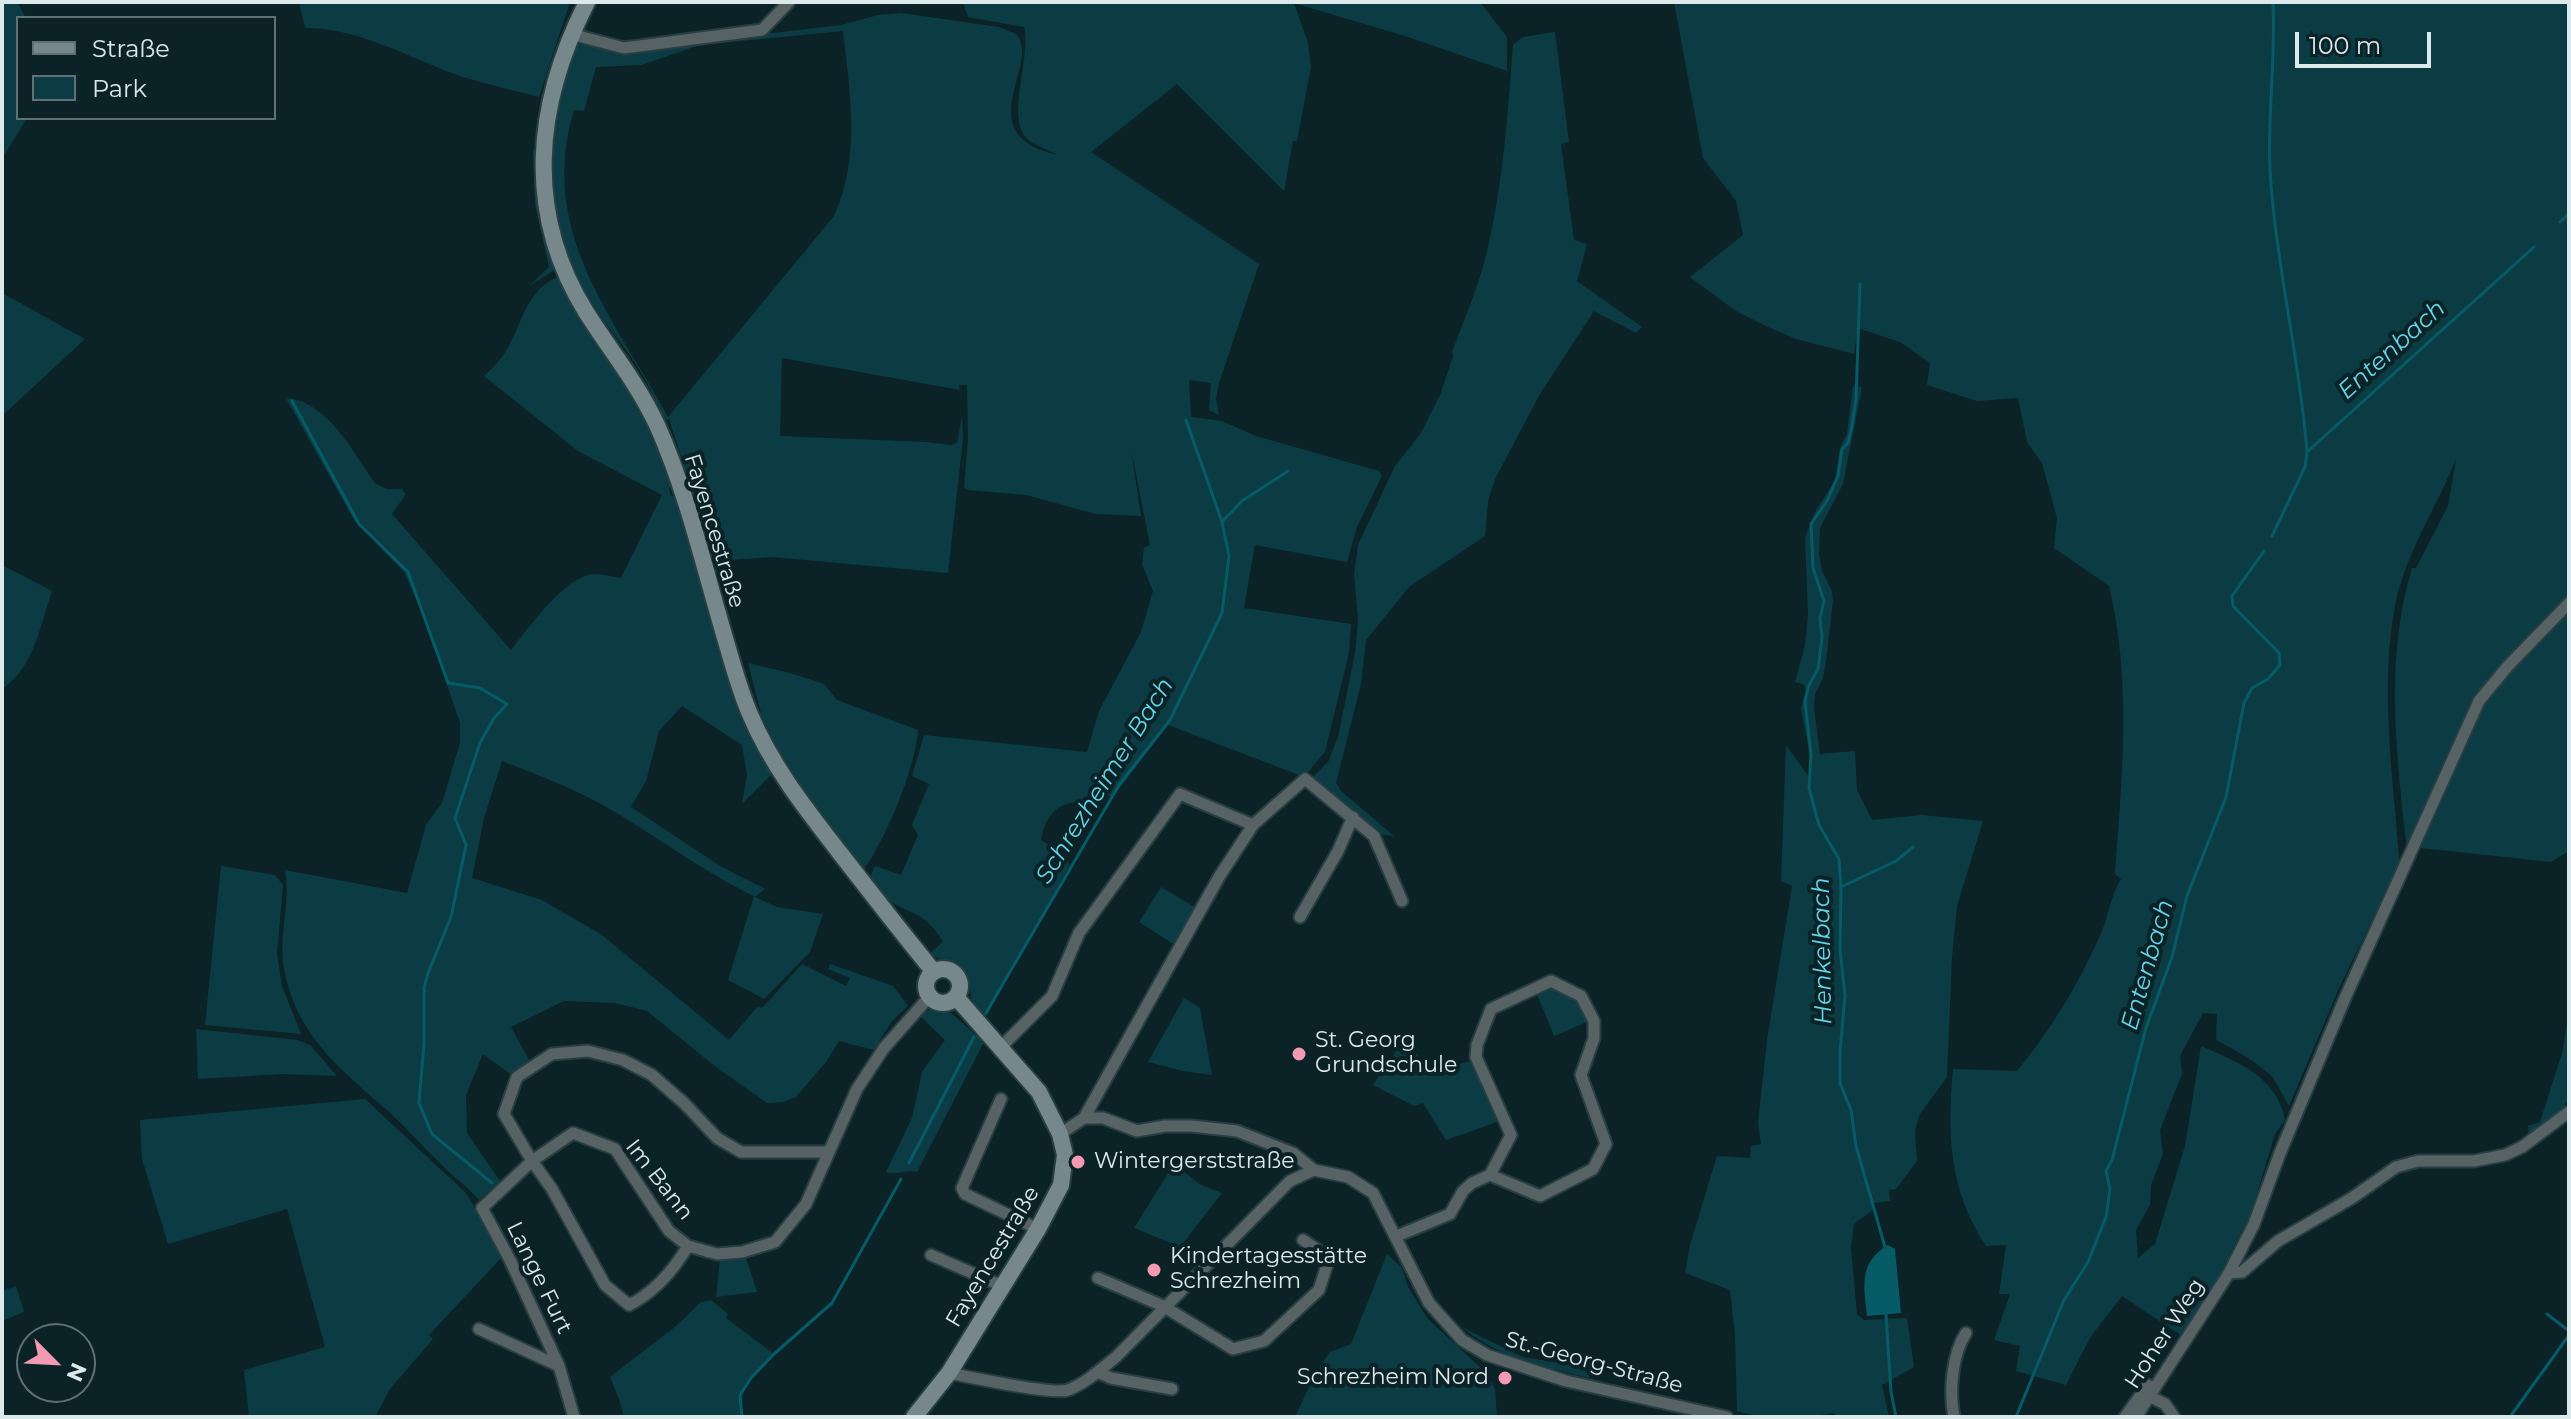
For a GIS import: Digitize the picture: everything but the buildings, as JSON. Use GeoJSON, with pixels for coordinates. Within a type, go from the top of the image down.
{"type":"FeatureCollection","features":[{"type":"Feature","properties":{"kind":"street","name":"Fayencestraße"},"geometry":{"type":"LineString","coordinates":[[587,2],[571,34],[559,71],[550,103],[543,158],[545,202],[562,269],[587,313],[624,366],[656,424],[682,496],[748,711],[772,762],[934,972],[944,969],[954,973],[959,982],[956,997],[1039,1092],[1060,1134],[1065,1155],[1061,1185],[1038,1229],[949,1373],[914,1417]]}},
{"type":"Feature","properties":{"kind":"street"},"geometry":{"type":"LineString","coordinates":[[571,34],[624,48],[762,30],[789,2]]}},
{"type":"Feature","properties":{"kind":"street","name":"Hoher Weg"},"geometry":{"type":"LineString","coordinates":[[2136,1417],[2229,1273],[2254,1224],[2280,1153],[2345,998],[2479,701],[2569,603]]}},
{"type":"Feature","properties":{"kind":"street"},"geometry":{"type":"LineString","coordinates":[[1060,1134],[1084,1118],[1180,944],[1253,825],[1305,779],[1374,836],[1402,901]]}},
{"type":"Feature","properties":{"kind":"street"},"geometry":{"type":"LineString","coordinates":[[1001,1047],[1052,996],[1079,933],[1180,794],[1253,825]]}},
{"type":"Feature","properties":{"kind":"street"},"geometry":{"type":"LineString","coordinates":[[1300,917],[1338,851],[1353,817]]}},
{"type":"Feature","properties":{"kind":"street"},"geometry":{"type":"LineString","coordinates":[[934,972],[927,981],[930,996],[942,1003],[956,997]]}},
{"type":"Feature","properties":{"kind":"street"},"geometry":{"type":"LineString","coordinates":[[1397,1236],[1450,1214],[1463,1191],[1490,1175],[1511,1135],[1476,1057],[1477,1045],[1491,1009],[1551,981],[1581,996],[1594,1021],[1594,1038],[1581,1075],[1606,1144],[1593,1169],[1540,1196],[1490,1175]]}},
{"type":"Feature","properties":{"kind":"street","name":"Im Bann"},"geometry":{"type":"LineString","coordinates":[[482,1208],[532,1161],[573,1133],[615,1149],[669,1231],[688,1246],[717,1254],[742,1252],[775,1242],[806,1204],[857,1089],[884,1048],[930,996]]}},
{"type":"Feature","properties":{"kind":"street"},"geometry":{"type":"LineString","coordinates":[[688,1246],[656,1288],[629,1305],[605,1285],[552,1189],[504,1114],[517,1077],[552,1054],[588,1051],[623,1060],[652,1075],[717,1138],[741,1152],[828,1152]]}},
{"type":"Feature","properties":{"kind":"street"},"geometry":{"type":"LineString","coordinates":[[1001,1099],[962,1188],[965,1194],[1038,1229]]}},
{"type":"Feature","properties":{"kind":"street"},"geometry":{"type":"LineString","coordinates":[[2229,1273],[2242,1272],[2278,1241],[2352,1198],[2396,1167],[2418,1161],[2474,1161],[2505,1155],[2522,1147],[2569,1112]]}},
{"type":"Feature","properties":{"kind":"street","name":"St.-Georg-Straße"},"geometry":{"type":"LineString","coordinates":[[1084,1118],[1103,1118],[1137,1131],[1165,1126],[1237,1131],[1293,1153],[1314,1170],[1348,1177],[1373,1193],[1429,1303],[1462,1340],[1487,1355],[1554,1378],[1727,1417]]}},
{"type":"Feature","properties":{"kind":"street"},"geometry":{"type":"LineString","coordinates":[[949,1373],[1065,1391],[1116,1357],[1163,1306],[1290,1181],[1314,1170]]}},
{"type":"Feature","properties":{"kind":"street","name":"Lange Furt"},"geometry":{"type":"LineString","coordinates":[[482,1208],[559,1366],[574,1417]]}},
{"type":"Feature","properties":{"kind":"street"},"geometry":{"type":"LineString","coordinates":[[1098,1278],[1163,1306],[1233,1349],[1264,1341],[1319,1290],[1327,1265],[1318,1250],[1303,1240]]}},
{"type":"Feature","properties":{"kind":"street"},"geometry":{"type":"LineString","coordinates":[[931,1255],[1002,1286]]}},
{"type":"Feature","properties":{"kind":"street","name":"Lange Furt"},"geometry":{"type":"LineString","coordinates":[[479,1329],[559,1366]]}},
{"type":"Feature","properties":{"kind":"street"},"geometry":{"type":"LineString","coordinates":[[1954,1417],[1951,1403],[1954,1377],[1966,1333]]}},
{"type":"Feature","properties":{"kind":"street"},"geometry":{"type":"LineString","coordinates":[[2125,1417],[2158,1371],[2165,1368]]}},
{"type":"Feature","properties":{"kind":"street"},"geometry":{"type":"LineString","coordinates":[[1097,1372],[1111,1378],[1172,1389]]}},
{"type":"Feature","properties":{"kind":"street"},"geometry":{"type":"LineString","coordinates":[[2149,1396],[2165,1404],[2174,1417]]}},
{"type":"Feature","properties":{"kind":"green space"},"geometry":{"type":"Polygon","coordinates":[[[2,2],[17,2],[25,16],[16,16],[16,120],[26,120],[2,159],[2,2]]]}},
{"type":"Feature","properties":{"kind":"green space"},"geometry":{"type":"Polygon","coordinates":[[[299,2],[570,2],[539,97],[460,76],[364,38],[305,28],[299,2]]]}},
{"type":"Feature","properties":{"kind":"green space"},"geometry":{"type":"Polygon","coordinates":[[[963,2],[1480,2],[1507,37],[1507,71],[1294,3],[1308,43],[1311,67],[1284,191],[1177,84],[1091,152],[1259,264],[1219,383],[1216,398],[1219,415],[1209,410],[1211,383],[1189,380],[1191,417],[1222,421],[1256,436],[1379,471],[1382,476],[1357,527],[1347,562],[1255,545],[1244,608],[1351,624],[1349,653],[1325,752],[1308,772],[1299,775],[1168,725],[1113,797],[1093,792],[1086,801],[1068,804],[1055,811],[1046,823],[1041,840],[1065,856],[1070,865],[986,1017],[973,1002],[964,971],[931,953],[943,941],[936,931],[923,918],[887,899],[869,879],[875,866],[901,875],[918,835],[912,825],[929,784],[912,776],[924,735],[1087,752],[1099,711],[1141,632],[1153,591],[1142,564],[1144,548],[1150,545],[1131,449],[1141,516],[1096,514],[1026,495],[968,490],[964,488],[968,439],[967,385],[959,385],[960,390],[782,358],[780,436],[951,445],[957,443],[962,416],[963,439],[948,573],[772,557],[715,561],[669,419],[666,420],[637,366],[604,321],[569,254],[559,220],[553,153],[557,118],[576,45],[588,43],[621,51],[761,32],[841,25],[878,15],[901,13],[999,27],[1016,34],[1022,47],[1012,98],[1011,115],[1016,131],[1030,145],[1057,155],[1030,141],[1022,132],[1018,105],[1025,56],[1024,27],[968,17],[963,2]],[[843,31],[700,45],[641,65],[596,67],[584,111],[574,110],[565,154],[565,195],[573,234],[605,308],[668,417],[834,216],[848,171],[851,148],[843,31]]]}},
{"type":"Feature","properties":{"kind":"green space"},"geometry":{"type":"Polygon","coordinates":[[[1674,2],[2569,2],[2569,851],[2551,862],[2421,848],[2465,741],[2498,681],[2491,677],[2474,706],[2408,847],[2406,842],[2396,739],[2398,635],[2412,568],[2416,568],[2448,506],[2456,459],[2406,568],[2390,638],[2389,737],[2400,869],[2389,885],[2340,986],[2289,1106],[2272,1076],[2247,1057],[2216,1040],[2217,1014],[2203,1013],[2180,1056],[2182,1074],[2160,1130],[2163,1154],[2151,1185],[2150,1205],[2136,1230],[2138,1258],[2155,1244],[2185,1146],[2201,1046],[2254,1072],[2274,1092],[2281,1105],[2285,1120],[2275,1134],[2251,1213],[2225,1264],[2228,1267],[2182,1336],[2122,1296],[2091,1336],[2066,1385],[2016,1371],[2020,1346],[1994,1340],[2010,1294],[1999,1294],[2006,1245],[1986,1246],[1964,1204],[1953,1161],[1951,1093],[1953,1069],[2017,1071],[2029,1056],[2082,973],[2121,879],[2115,874],[2123,694],[2121,658],[2109,586],[2054,548],[2057,518],[2042,463],[2027,442],[2018,398],[1977,401],[1927,385],[1930,363],[1900,342],[1858,328],[1854,354],[1796,339],[1736,311],[1690,277],[1743,235],[1736,201],[1703,158],[1674,2]]]}},
{"type":"Feature","properties":{"kind":"green space"},"geometry":{"type":"Polygon","coordinates":[[[1555,32],[1569,142],[1561,144],[1574,240],[1587,244],[1577,281],[1642,327],[1636,333],[1594,311],[1540,394],[1495,479],[1488,501],[1485,536],[1409,587],[1366,640],[1361,684],[1336,783],[1341,791],[1394,836],[1378,834],[1320,787],[1313,777],[1328,762],[1338,737],[1355,653],[1358,621],[1354,574],[1358,545],[1395,466],[1421,433],[1440,395],[1452,352],[1481,274],[1501,172],[1513,45],[1523,37],[1555,32]]]}},
{"type":"Feature","properties":{"kind":"green space"},"geometry":{"type":"Polygon","coordinates":[[[540,148],[556,265],[553,271],[528,287],[549,267],[535,204],[533,150],[540,148]]]}},
{"type":"Feature","properties":{"kind":"green space"},"geometry":{"type":"Polygon","coordinates":[[[560,276],[652,427],[675,484],[669,488],[671,496],[678,497],[773,773],[742,804],[747,775],[742,745],[682,706],[659,731],[646,781],[631,807],[720,866],[765,889],[755,897],[777,907],[823,914],[810,952],[764,999],[728,980],[754,896],[714,875],[599,803],[502,761],[484,818],[472,878],[542,900],[602,935],[729,1040],[758,1006],[762,1008],[802,964],[846,986],[850,978],[828,969],[830,964],[893,986],[908,1006],[892,1021],[874,1050],[839,1041],[826,1062],[796,1097],[767,1103],[716,1067],[647,1011],[615,1003],[564,1001],[511,1027],[529,1060],[512,1075],[483,1054],[466,1095],[467,1133],[500,1181],[479,1200],[322,1049],[299,1013],[284,969],[285,870],[407,893],[426,825],[442,803],[460,743],[460,723],[422,612],[404,572],[354,520],[287,400],[303,402],[328,419],[375,483],[386,489],[402,489],[406,494],[392,514],[511,650],[549,604],[573,583],[584,576],[596,574],[621,578],[662,495],[578,451],[484,376],[509,346],[538,290],[560,276]]]}},
{"type":"Feature","properties":{"kind":"green space"},"geometry":{"type":"Polygon","coordinates":[[[2,293],[85,339],[2,416],[2,293]]]}},
{"type":"Feature","properties":{"kind":"green space"},"geometry":{"type":"Polygon","coordinates":[[[1853,386],[1862,387],[1843,484],[1820,528],[1822,571],[1832,591],[1833,601],[1823,678],[1815,694],[1820,754],[1855,751],[1857,790],[1872,820],[1922,815],[1983,821],[1957,906],[1947,1077],[1920,1114],[1915,1130],[1917,1161],[1896,1189],[1889,1190],[1890,1201],[1874,1203],[1863,1173],[1873,1210],[1854,1224],[1851,1247],[1857,1314],[1864,1320],[1907,1318],[1914,1367],[1882,1385],[1889,1417],[1837,1417],[1834,1413],[1798,1417],[1758,1415],[1737,1411],[1730,1290],[1685,1273],[1690,1245],[1717,1156],[1750,1158],[1751,1146],[1761,1144],[1758,1122],[1767,1040],[1792,886],[1781,881],[1786,745],[1809,777],[1810,755],[1801,709],[1806,689],[1803,684],[1795,682],[1805,645],[1808,614],[1805,538],[1814,514],[1835,480],[1840,448],[1847,434],[1853,386]]]}},
{"type":"Feature","properties":{"kind":"green space"},"geometry":{"type":"Polygon","coordinates":[[[2,565],[52,591],[29,658],[22,670],[2,689],[2,565]]]}},
{"type":"Feature","properties":{"kind":"green space"},"geometry":{"type":"Polygon","coordinates":[[[748,663],[824,684],[837,700],[918,730],[912,763],[898,802],[864,869],[788,770],[762,717],[748,663]]]}},
{"type":"Feature","properties":{"kind":"green space"},"geometry":{"type":"Polygon","coordinates":[[[221,866],[275,875],[283,885],[277,954],[282,986],[301,1034],[205,1025],[221,866]]]}},
{"type":"Feature","properties":{"kind":"green space"},"geometry":{"type":"Polygon","coordinates":[[[1161,887],[1196,908],[1175,945],[1139,922],[1161,887]]]}},
{"type":"Feature","properties":{"kind":"green space"},"geometry":{"type":"Polygon","coordinates":[[[1551,985],[1578,999],[1589,1021],[1554,1036],[1536,992],[1551,985]]]}},
{"type":"Feature","properties":{"kind":"green space"},"geometry":{"type":"Polygon","coordinates":[[[1184,998],[1200,1008],[1212,1075],[1148,1062],[1184,998]]]}},
{"type":"Feature","properties":{"kind":"green space"},"geometry":{"type":"Polygon","coordinates":[[[2569,1008],[2569,1099],[2565,1104],[2566,1113],[2529,1139],[2528,1126],[2540,1122],[2563,1050],[2569,1008]]]}},
{"type":"Feature","properties":{"kind":"green space"},"geometry":{"type":"Polygon","coordinates":[[[932,1009],[951,1013],[984,1042],[917,1172],[886,1172],[912,1118],[922,1072],[945,1040],[919,1015],[932,1009]]]}},
{"type":"Feature","properties":{"kind":"green space"},"geometry":{"type":"Polygon","coordinates":[[[196,1029],[298,1040],[310,1045],[337,1076],[283,1074],[198,1079],[196,1029]]]}},
{"type":"Feature","properties":{"kind":"green space"},"geometry":{"type":"Polygon","coordinates":[[[1401,1044],[1435,1065],[1451,1066],[1474,1060],[1500,1121],[1446,1140],[1423,1103],[1414,1106],[1373,1085],[1401,1044]]]}},
{"type":"Feature","properties":{"kind":"green space"},"geometry":{"type":"Polygon","coordinates":[[[365,1099],[466,1193],[503,1256],[429,1335],[433,1339],[390,1389],[375,1417],[245,1417],[249,1416],[244,1370],[325,1347],[287,1209],[168,1244],[142,1159],[140,1120],[365,1099]]]}},
{"type":"Feature","properties":{"kind":"green space"},"geometry":{"type":"Polygon","coordinates":[[[1174,1164],[1201,1185],[1222,1193],[1180,1247],[1134,1228],[1174,1164]]]}},
{"type":"Feature","properties":{"kind":"green space"},"geometry":{"type":"Polygon","coordinates":[[[1387,1254],[1402,1268],[1408,1287],[1428,1319],[1485,1372],[1495,1389],[1497,1417],[1295,1417],[1315,1374],[1330,1352],[1351,1344],[1387,1254]]]}},
{"type":"Feature","properties":{"kind":"green space"},"geometry":{"type":"Polygon","coordinates":[[[746,1258],[757,1292],[716,1297],[720,1259],[746,1258]]]}},
{"type":"Feature","properties":{"kind":"green space"},"geometry":{"type":"Polygon","coordinates":[[[16,1286],[24,1312],[2,1321],[2,1291],[16,1286]]]}},
{"type":"Feature","properties":{"kind":"green space"},"geometry":{"type":"Polygon","coordinates":[[[711,1300],[728,1314],[726,1318],[774,1354],[748,1382],[742,1396],[741,1417],[624,1417],[610,1377],[676,1326],[701,1302],[711,1300]]]}},
{"type":"Feature","properties":{"kind":"green space"},"geometry":{"type":"Polygon","coordinates":[[[1463,1328],[1523,1357],[1589,1368],[1597,1354],[1589,1378],[1507,1354],[1463,1328]]]}},
{"type":"Feature","properties":{"kind":"shaded area"},"geometry":{"type":"Polygon","coordinates":[[[1888,1245],[1895,1249],[1901,1313],[1867,1316],[1864,1285],[1867,1267],[1878,1252],[1888,1245]]]}},
{"type":"Feature","properties":{"kind":"waterway"},"geometry":{"type":"LineString","coordinates":[[2273,2],[2271,185],[2307,452]]}},
{"type":"Feature","properties":{"kind":"waterway","name":"Entenbach"},"geometry":{"type":"LineString","coordinates":[[2560,222],[2569,214]]}},
{"type":"Feature","properties":{"kind":"waterway","name":"Entenbach"},"geometry":{"type":"LineString","coordinates":[[2272,536],[2305,467],[2307,452],[2534,247]]}},
{"type":"Feature","properties":{"kind":"waterway","name":"Henkelbach"},"geometry":{"type":"LineString","coordinates":[[1860,284],[1856,399],[1852,425],[1848,443],[1842,449],[1838,476],[1827,501],[1811,524],[1813,568],[1824,601],[1820,618],[1822,638],[1818,669],[1805,701],[1811,755],[1809,788],[1819,825],[1839,859],[1840,949],[1845,996],[1840,1083],[1851,1110],[1856,1146],[1885,1247]]}},
{"type":"Feature","properties":{"kind":"waterway"},"geometry":{"type":"LineString","coordinates":[[292,401],[359,524],[408,572],[448,683],[480,688],[507,704],[494,718],[480,743],[455,818],[466,845],[451,917],[424,988],[424,1044],[419,1103],[432,1134],[492,1183]]}},
{"type":"Feature","properties":{"kind":"waterway","name":"Schrezheimer Bach"},"geometry":{"type":"LineString","coordinates":[[986,1013],[1119,785],[1170,720],[1222,613],[1229,556],[1222,522],[1186,420]]}},
{"type":"Feature","properties":{"kind":"waterway"},"geometry":{"type":"LineString","coordinates":[[1222,522],[1242,501],[1288,471]]}},
{"type":"Feature","properties":{"kind":"waterway","name":"Entenbach"},"geometry":{"type":"LineString","coordinates":[[2016,1417],[2064,1300],[2088,1262],[2106,1217],[2110,1189],[2106,1171],[2112,1160],[2146,1028],[2172,957],[2187,896],[2226,797],[2244,703],[2252,688],[2268,679],[2280,665],[2279,653],[2233,606],[2232,596],[2264,551]]}},
{"type":"Feature","properties":{"kind":"waterway"},"geometry":{"type":"LineString","coordinates":[[1841,887],[1896,861],[1913,847]]}},
{"type":"Feature","properties":{"kind":"waterway","name":"Schrezheimer Bach"},"geometry":{"type":"LineString","coordinates":[[909,1163],[974,1037]]}},
{"type":"Feature","properties":{"kind":"waterway","name":"Schrezheimer Bach"},"geometry":{"type":"LineString","coordinates":[[742,1417],[740,1395],[751,1378],[832,1303],[901,1179]]}},
{"type":"Feature","properties":{"kind":"waterway","name":"Henkelbach"},"geometry":{"type":"LineString","coordinates":[[1886,1314],[1891,1392],[1896,1417]]}},
{"type":"Feature","properties":{"kind":"waterway"},"geometry":{"type":"LineString","coordinates":[[2547,1314],[2569,1331]]}},
{"type":"Feature","properties":{"kind":"waterway"},"geometry":{"type":"LineString","coordinates":[[2510,1417],[2569,1335]]}},
{"type":"Feature","properties":{"kind":"place","name":"St. Georg Grundschule"},"geometry":{"type":"Point","coordinates":[1299,1054]}},
{"type":"Feature","properties":{"kind":"place","name":"Wintergerststraße"},"geometry":{"type":"Point","coordinates":[1078,1162]}},
{"type":"Feature","properties":{"kind":"place","name":"Kindertagesstätte Schrezheim"},"geometry":{"type":"Point","coordinates":[1154,1270]}},
{"type":"Feature","properties":{"kind":"place","name":"Schrezheim Nord"},"geometry":{"type":"Point","coordinates":[1505,1378]}}]}
